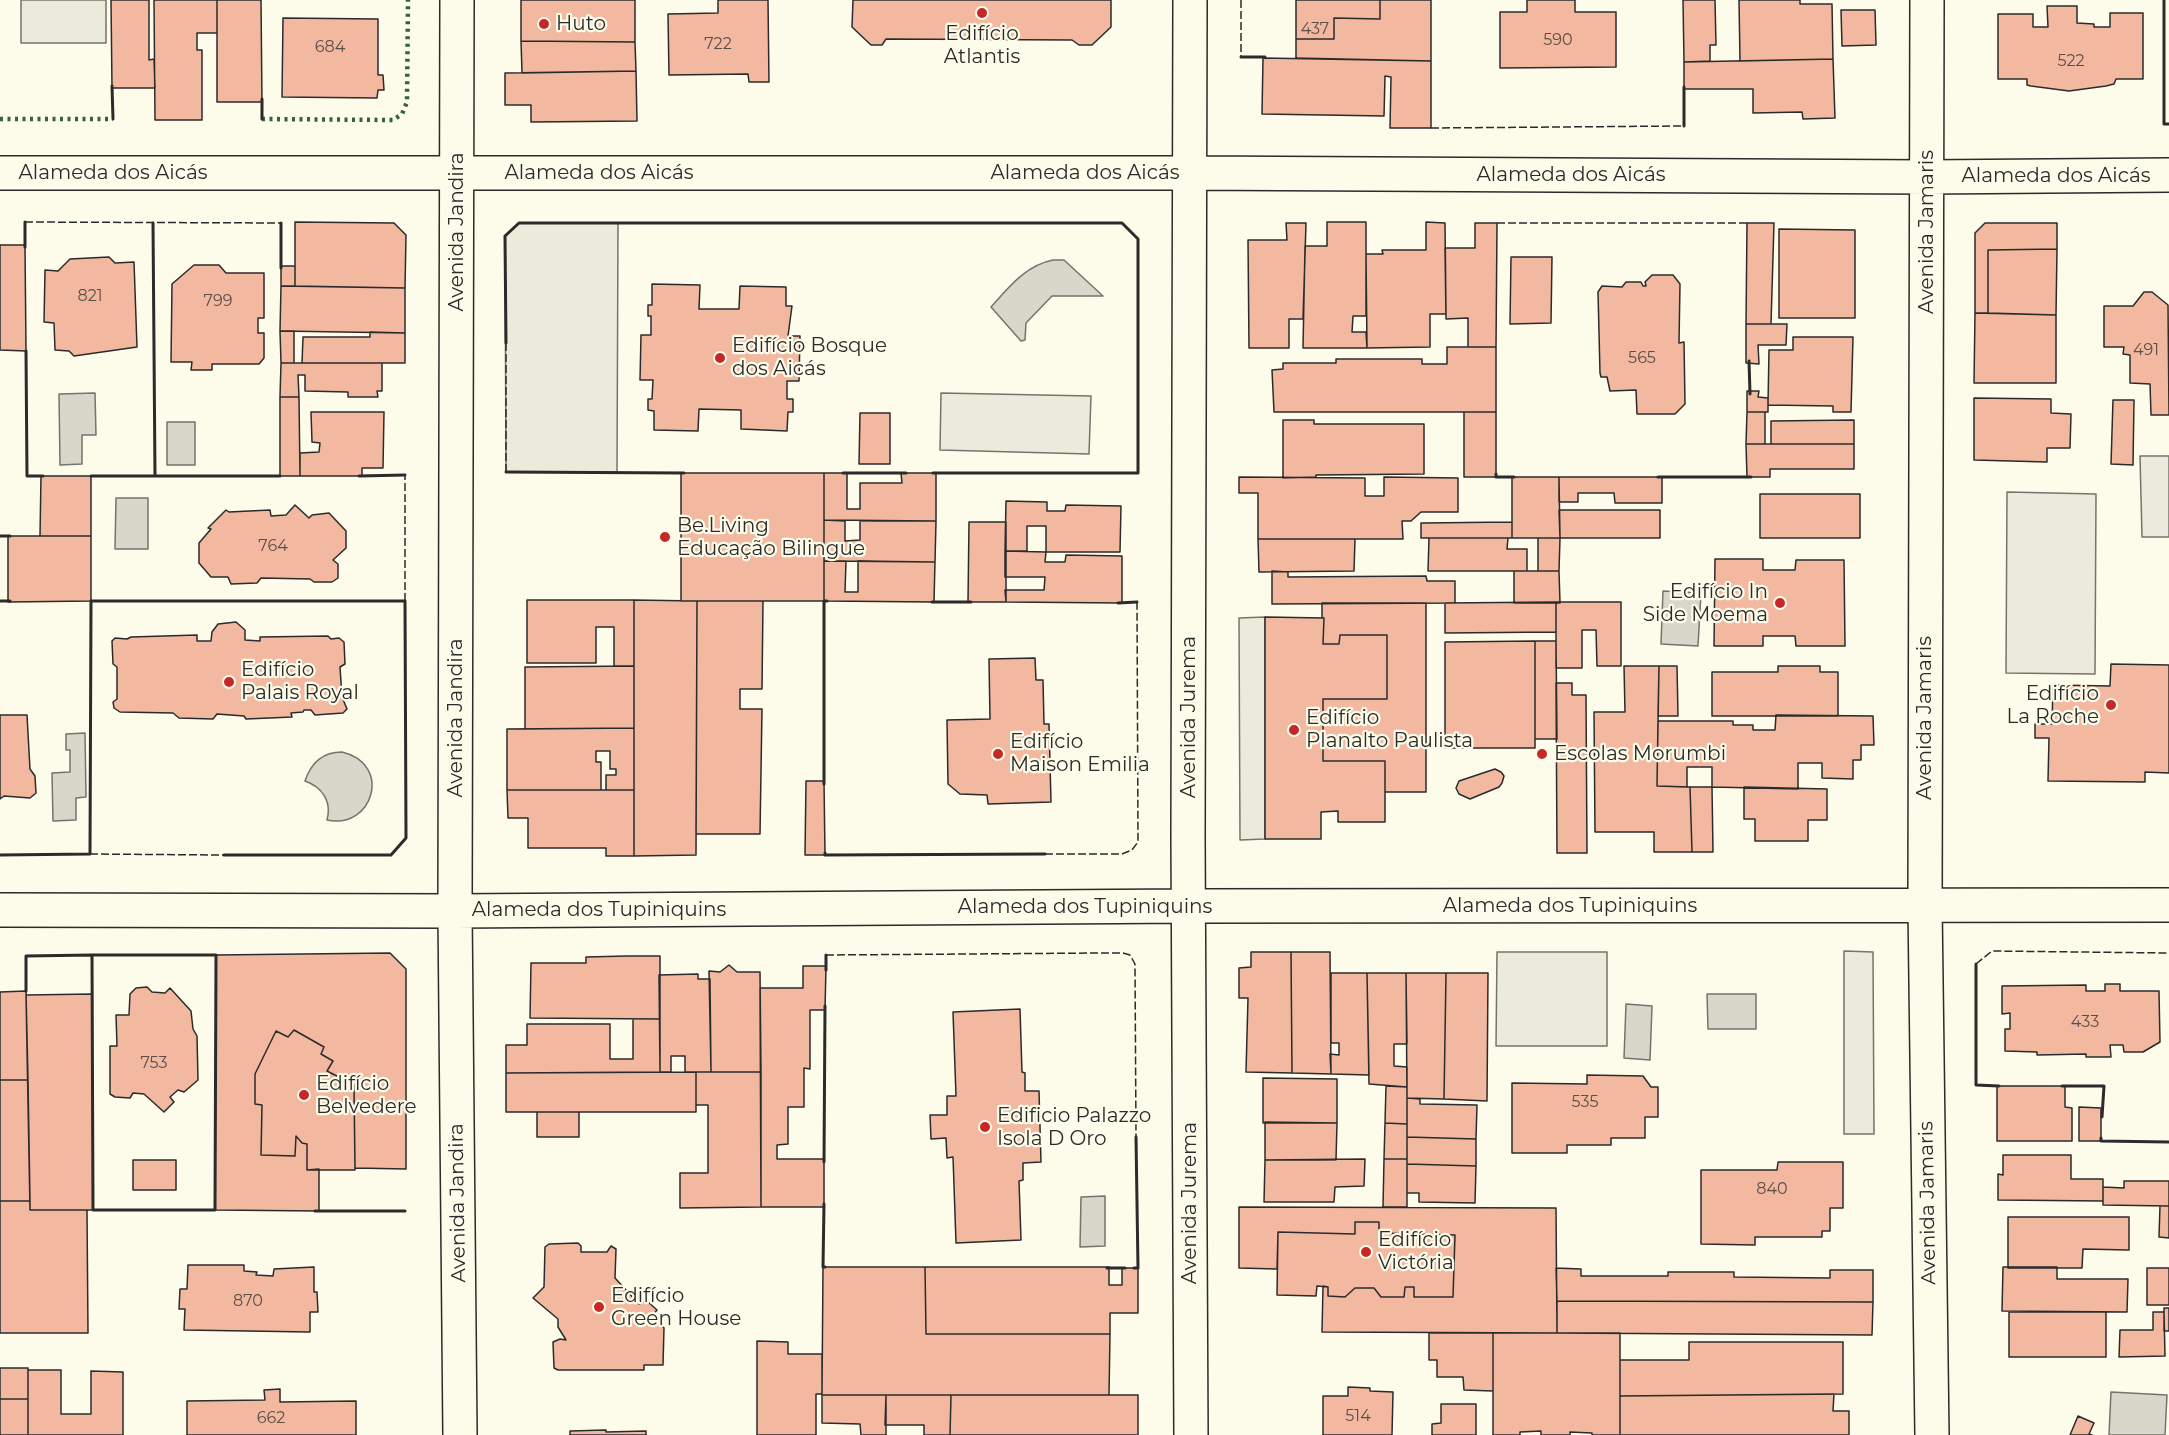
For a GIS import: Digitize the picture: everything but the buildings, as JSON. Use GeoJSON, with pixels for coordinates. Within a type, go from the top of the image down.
{"type":"FeatureCollection","features":[{"type":"Feature","properties":{"kind":"street","name":"Avenida Jandira"},"geometry":{"type":"LineString","coordinates":[[457,0],[455,911],[460,1435]]}},
{"type":"Feature","properties":{"kind":"street","name":"Avenida Jurema"},"geometry":{"type":"LineString","coordinates":[[1190,0],[1191,1435]]}},
{"type":"Feature","properties":{"kind":"street","name":"Avenida Jamaris"},"geometry":{"type":"LineString","coordinates":[[1927,0],[1925,906],[1932,1435]]}},
{"type":"Feature","properties":{"kind":"street","name":"Alameda dos Aicás"},"geometry":{"type":"LineString","coordinates":[[0,173],[1189,173],[1927,177],[2169,175]]}},
{"type":"Feature","properties":{"kind":"street","name":"Alameda dos Tupiniquins"},"geometry":{"type":"LineString","coordinates":[[0,910],[455,911],[1189,906],[2169,905]]}},
{"type":"Feature","properties":{"kind":"shaded area"},"geometry":{"type":"Polygon","coordinates":[[[21,0],[106,0],[106,43],[21,43],[21,0]]]}},
{"type":"Feature","properties":{"kind":"shaded area"},"geometry":{"type":"Polygon","coordinates":[[[519,223],[618,223],[617,472],[506,472],[505,236],[519,223]]]}},
{"type":"Feature","properties":{"kind":"shaded area"},"geometry":{"type":"Polygon","coordinates":[[[1053,260],[1064,260],[1103,296],[1052,296],[1026,323],[1025,340],[1021,341],[991,307],[1026,272],[1053,260]]]}},
{"type":"Feature","properties":{"kind":"shaded area"},"geometry":{"type":"Polygon","coordinates":[[[95,393],[96,435],[82,435],[82,464],[60,465],[59,394],[95,393]]]}},
{"type":"Feature","properties":{"kind":"shaded area"},"geometry":{"type":"Polygon","coordinates":[[[941,393],[1091,396],[1089,454],[940,450],[941,393]]]}},
{"type":"Feature","properties":{"kind":"shaded area"},"geometry":{"type":"Polygon","coordinates":[[[167,422],[195,422],[195,465],[167,465],[167,422]]]}},
{"type":"Feature","properties":{"kind":"shaded area"},"geometry":{"type":"Polygon","coordinates":[[[2140,456],[2169,456],[2169,537],[2142,537],[2140,456]]]}},
{"type":"Feature","properties":{"kind":"shaded area"},"geometry":{"type":"Polygon","coordinates":[[[2007,492],[2096,494],[2095,674],[2006,673],[2007,492]]]}},
{"type":"Feature","properties":{"kind":"shaded area"},"geometry":{"type":"Polygon","coordinates":[[[116,498],[148,498],[148,549],[115,549],[116,498]]]}},
{"type":"Feature","properties":{"kind":"shaded area"},"geometry":{"type":"Polygon","coordinates":[[[1663,591],[1701,593],[1698,646],[1661,644],[1663,591]]]}},
{"type":"Feature","properties":{"kind":"shaded area"},"geometry":{"type":"Polygon","coordinates":[[[1265,617],[1265,839],[1240,840],[1239,618],[1265,617]]]}},
{"type":"Feature","properties":{"kind":"shaded area"},"geometry":{"type":"Polygon","coordinates":[[[85,733],[86,797],[76,798],[76,820],[53,821],[52,773],[70,772],[70,750],[66,750],[66,734],[85,733]]]}},
{"type":"Feature","properties":{"kind":"shaded area"},"geometry":{"type":"Polygon","coordinates":[[[342,752],[358,759],[368,769],[372,781],[371,794],[365,806],[356,815],[343,820],[327,820],[327,801],[321,791],[305,781],[314,764],[324,756],[342,752]]]}},
{"type":"Feature","properties":{"kind":"shaded area"},"geometry":{"type":"Polygon","coordinates":[[[1844,951],[1873,952],[1874,1134],[1844,1134],[1844,951]]]}},
{"type":"Feature","properties":{"kind":"shaded area"},"geometry":{"type":"Polygon","coordinates":[[[1497,952],[1607,952],[1607,1046],[1496,1046],[1497,952]]]}},
{"type":"Feature","properties":{"kind":"shaded area"},"geometry":{"type":"Polygon","coordinates":[[[1707,994],[1756,994],[1756,1029],[1708,1029],[1707,994]]]}},
{"type":"Feature","properties":{"kind":"shaded area"},"geometry":{"type":"Polygon","coordinates":[[[1626,1004],[1652,1006],[1650,1060],[1624,1058],[1626,1004]]]}},
{"type":"Feature","properties":{"kind":"shaded area"},"geometry":{"type":"Polygon","coordinates":[[[1105,1196],[1105,1246],[1080,1247],[1081,1197],[1105,1196]]]}},
{"type":"Feature","properties":{"kind":"shaded area"},"geometry":{"type":"Polygon","coordinates":[[[2111,1392],[2167,1395],[2165,1435],[2109,1435],[2111,1392]]]}},
{"type":"Feature","properties":{"kind":"hedge"},"geometry":{"type":"LineString","coordinates":[[262,119],[393,120],[402,114],[407,102],[408,0]]}},
{"type":"Feature","properties":{"kind":"hedge"},"geometry":{"type":"LineString","coordinates":[[0,119],[113,119]]}},
{"type":"Feature","properties":{"kind":"fence"},"geometry":{"type":"LineString","coordinates":[[1241,0],[1241,57]]}},
{"type":"Feature","properties":{"kind":"fence"},"geometry":{"type":"LineString","coordinates":[[1431,128],[1684,126]]}},
{"type":"Feature","properties":{"kind":"fence"},"geometry":{"type":"LineString","coordinates":[[25,222],[281,223]]}},
{"type":"Feature","properties":{"kind":"fence"},"geometry":{"type":"LineString","coordinates":[[1497,223],[1747,223]]}},
{"type":"Feature","properties":{"kind":"fence"},"geometry":{"type":"LineString","coordinates":[[506,343],[506,472]]}},
{"type":"Feature","properties":{"kind":"fence"},"geometry":{"type":"LineString","coordinates":[[405,475],[405,601]]}},
{"type":"Feature","properties":{"kind":"fence"},"geometry":{"type":"LineString","coordinates":[[1045,854],[1122,854],[1132,850],[1138,842],[1137,602]]}},
{"type":"Feature","properties":{"kind":"fence"},"geometry":{"type":"LineString","coordinates":[[90,854],[224,855]]}},
{"type":"Feature","properties":{"kind":"fence"},"geometry":{"type":"LineString","coordinates":[[1976,964],[1992,951],[2169,953]]}},
{"type":"Feature","properties":{"kind":"fence"},"geometry":{"type":"LineString","coordinates":[[826,955],[1104,953],[1130,955],[1135,964],[1136,1137]]}},
{"type":"Feature","properties":{"kind":"wall"},"geometry":{"type":"LineString","coordinates":[[2164,0],[2164,124],[2169,124]]}},
{"type":"Feature","properties":{"kind":"wall"},"geometry":{"type":"LineString","coordinates":[[1241,57],[1265,57]]}},
{"type":"Feature","properties":{"kind":"wall"},"geometry":{"type":"LineString","coordinates":[[112,86],[113,119]]}},
{"type":"Feature","properties":{"kind":"wall"},"geometry":{"type":"LineString","coordinates":[[1684,87],[1684,126]]}},
{"type":"Feature","properties":{"kind":"wall"},"geometry":{"type":"LineString","coordinates":[[262,99],[262,119]]}},
{"type":"Feature","properties":{"kind":"wall"},"geometry":{"type":"LineString","coordinates":[[25,222],[25,247]]}},
{"type":"Feature","properties":{"kind":"wall"},"geometry":{"type":"LineString","coordinates":[[153,223],[155,476]]}},
{"type":"Feature","properties":{"kind":"wall"},"geometry":{"type":"LineString","coordinates":[[281,223],[281,268]]}},
{"type":"Feature","properties":{"kind":"wall"},"geometry":{"type":"LineString","coordinates":[[506,343],[505,236],[519,223],[1122,223],[1138,239],[1138,473],[933,473]]}},
{"type":"Feature","properties":{"kind":"wall"},"geometry":{"type":"LineString","coordinates":[[26,351],[27,476],[43,476]]}},
{"type":"Feature","properties":{"kind":"wall"},"geometry":{"type":"LineString","coordinates":[[1749,361],[1750,394]]}},
{"type":"Feature","properties":{"kind":"wall"},"geometry":{"type":"LineString","coordinates":[[506,472],[684,473]]}},
{"type":"Feature","properties":{"kind":"wall"},"geometry":{"type":"LineString","coordinates":[[843,473],[906,473]]}},
{"type":"Feature","properties":{"kind":"wall"},"geometry":{"type":"LineString","coordinates":[[1496,474],[1496,477],[1514,477]]}},
{"type":"Feature","properties":{"kind":"wall"},"geometry":{"type":"LineString","coordinates":[[359,476],[405,475]]}},
{"type":"Feature","properties":{"kind":"wall"},"geometry":{"type":"LineString","coordinates":[[91,476],[280,476]]}},
{"type":"Feature","properties":{"kind":"wall"},"geometry":{"type":"LineString","coordinates":[[1658,477],[1751,477]]}},
{"type":"Feature","properties":{"kind":"wall"},"geometry":{"type":"LineString","coordinates":[[0,536],[10,536]]}},
{"type":"Feature","properties":{"kind":"wall"},"geometry":{"type":"LineString","coordinates":[[0,601],[10,601]]}},
{"type":"Feature","properties":{"kind":"wall"},"geometry":{"type":"LineString","coordinates":[[0,855],[90,854],[91,601],[405,601],[406,838],[391,855],[224,855]]}},
{"type":"Feature","properties":{"kind":"wall"},"geometry":{"type":"LineString","coordinates":[[824,784],[824,601],[827,601]]}},
{"type":"Feature","properties":{"kind":"wall"},"geometry":{"type":"LineString","coordinates":[[932,602],[971,602]]}},
{"type":"Feature","properties":{"kind":"wall"},"geometry":{"type":"LineString","coordinates":[[1118,603],[1137,602]]}},
{"type":"Feature","properties":{"kind":"wall"},"geometry":{"type":"LineString","coordinates":[[825,853],[825,855],[1045,854]]}},
{"type":"Feature","properties":{"kind":"wall"},"geometry":{"type":"LineString","coordinates":[[92,955],[216,955],[215,1210],[93,1210],[92,955]]}},
{"type":"Feature","properties":{"kind":"wall"},"geometry":{"type":"LineString","coordinates":[[26,991],[26,956],[92,955]]}},
{"type":"Feature","properties":{"kind":"wall"},"geometry":{"type":"LineString","coordinates":[[826,955],[826,970]]}},
{"type":"Feature","properties":{"kind":"wall"},"geometry":{"type":"LineString","coordinates":[[1976,964],[1976,1085],[1999,1086]]}},
{"type":"Feature","properties":{"kind":"wall"},"geometry":{"type":"LineString","coordinates":[[824,1162],[825,1006]]}},
{"type":"Feature","properties":{"kind":"wall"},"geometry":{"type":"LineString","coordinates":[[2062,1086],[2104,1086],[2102,1117]]}},
{"type":"Feature","properties":{"kind":"wall"},"geometry":{"type":"LineString","coordinates":[[1134,1268],[1138,1268],[1136,1137]]}},
{"type":"Feature","properties":{"kind":"wall"},"geometry":{"type":"LineString","coordinates":[[2101,1138],[2101,1141],[2169,1142]]}},
{"type":"Feature","properties":{"kind":"wall"},"geometry":{"type":"LineString","coordinates":[[824,1204],[823,1267],[825,1267]]}},
{"type":"Feature","properties":{"kind":"wall"},"geometry":{"type":"LineString","coordinates":[[315,1211],[405,1211]]}},
{"type":"Feature","properties":{"kind":"wall"},"geometry":{"type":"LineString","coordinates":[[1107,1268],[1125,1268]]}},
{"type":"Feature","properties":{"kind":"place","name":"Edifício Atlantis"},"geometry":{"type":"Point","coordinates":[982,13]}},
{"type":"Feature","properties":{"kind":"place","name":"Huto"},"geometry":{"type":"Point","coordinates":[544,24]}},
{"type":"Feature","properties":{"kind":"place","name":"Edifício Bosque dos Aicás"},"geometry":{"type":"Point","coordinates":[720,358]}},
{"type":"Feature","properties":{"kind":"place","name":"Be.Living Educação Bilingue"},"geometry":{"type":"Point","coordinates":[665,537]}},
{"type":"Feature","properties":{"kind":"place","name":"Edifício In Side Moema"},"geometry":{"type":"Point","coordinates":[1780,603]}},
{"type":"Feature","properties":{"kind":"place","name":"Edifício Palais Royal"},"geometry":{"type":"Point","coordinates":[229,682]}},
{"type":"Feature","properties":{"kind":"place","name":"Edifício La Roche"},"geometry":{"type":"Point","coordinates":[2111,705]}},
{"type":"Feature","properties":{"kind":"place","name":"Edifício Planalto Paulista"},"geometry":{"type":"Point","coordinates":[1294,730]}},
{"type":"Feature","properties":{"kind":"place","name":"Edifício Maison Emilia"},"geometry":{"type":"Point","coordinates":[998,754]}},
{"type":"Feature","properties":{"kind":"place","name":"Escolas Morumbi"},"geometry":{"type":"Point","coordinates":[1542,754]}},
{"type":"Feature","properties":{"kind":"place","name":"Edifício Belvedere"},"geometry":{"type":"Point","coordinates":[304,1095]}},
{"type":"Feature","properties":{"kind":"place","name":"Edificio Palazzo Isola D Oro"},"geometry":{"type":"Point","coordinates":[985,1127]}},
{"type":"Feature","properties":{"kind":"place","name":"Edifício Victória"},"geometry":{"type":"Point","coordinates":[1366,1252]}},
{"type":"Feature","properties":{"kind":"place","name":"Edifício Green House"},"geometry":{"type":"Point","coordinates":[599,1307]}}]}
